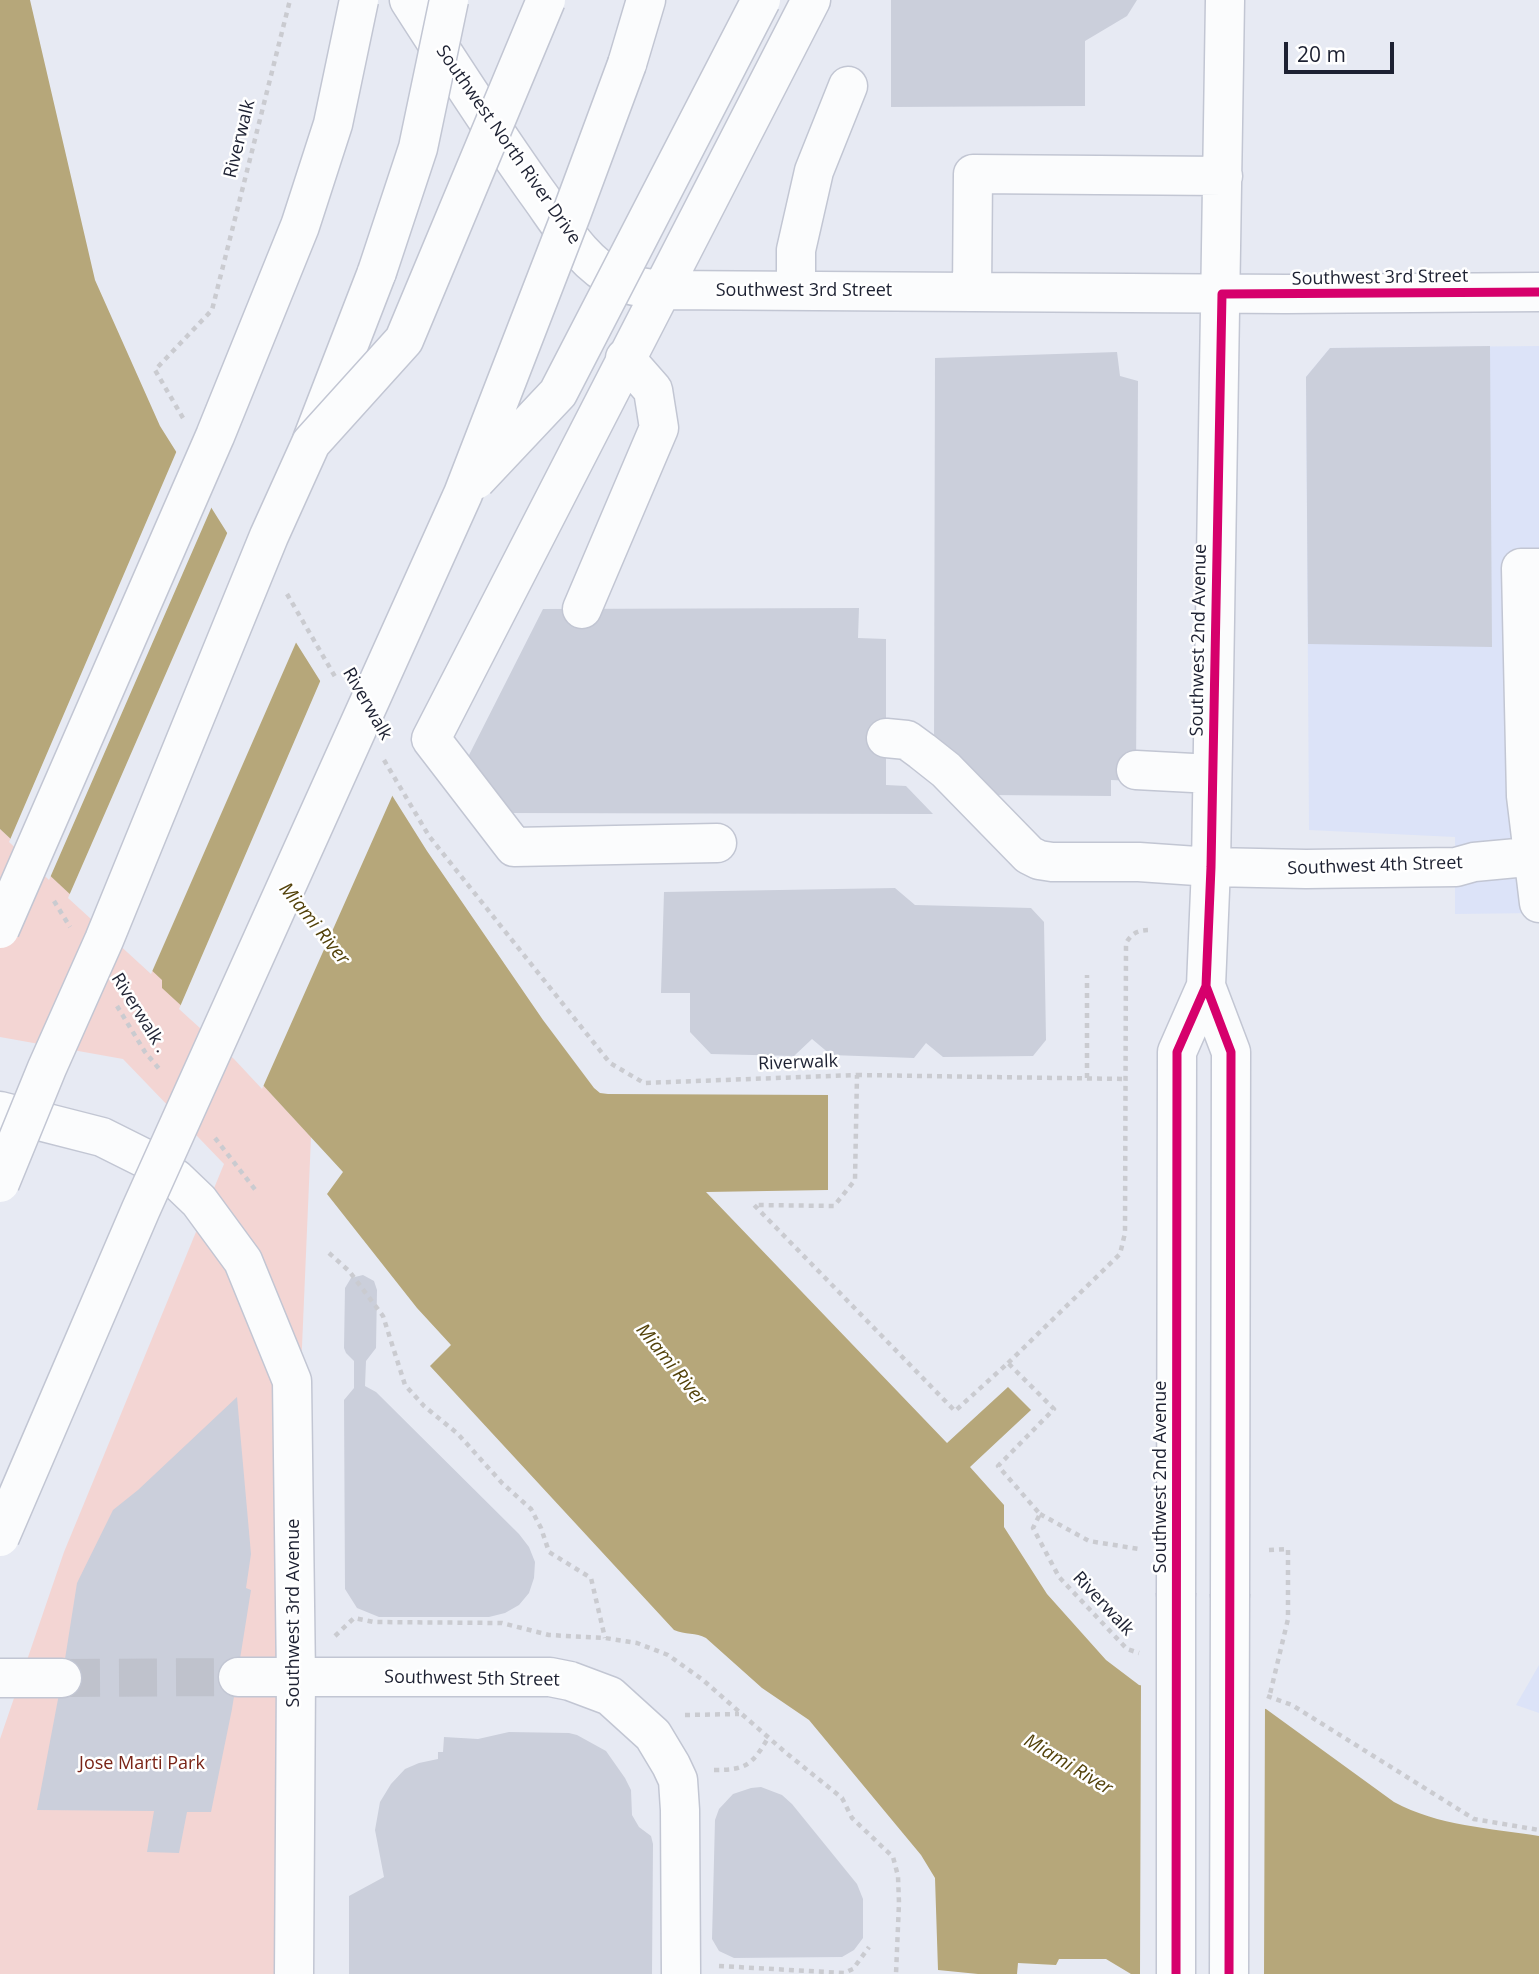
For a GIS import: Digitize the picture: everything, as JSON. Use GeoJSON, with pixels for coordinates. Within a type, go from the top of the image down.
{"type":"FeatureCollection","features":[{"type":"Feature","properties":{"kind":"main road"},"geometry":{"type":"LineString","coordinates":[[0,929],[215,436],[300,226],[333,124],[359,0]]}},
{"type":"Feature","properties":{"kind":"main road","name":"Southwest North River Drive"},"geometry":{"type":"LineString","coordinates":[[409,0],[498,138],[572,241],[596,265],[617,280]]}},
{"type":"Feature","properties":{"kind":"main road"},"geometry":{"type":"LineString","coordinates":[[0,1183],[104,940],[269,536],[311,443],[377,272],[418,148],[449,0]]}},
{"type":"Feature","properties":{"kind":"main road"},"geometry":{"type":"LineString","coordinates":[[311,443],[404,340],[546,0]]}},
{"type":"Feature","properties":{"kind":"main road"},"geometry":{"type":"LineString","coordinates":[[0,1536],[141,1209],[463,494],[590,165],[627,64],[646,0]]}},
{"type":"Feature","properties":{"kind":"main road"},"geometry":{"type":"LineString","coordinates":[[463,494],[558,393],[761,0]]}},
{"type":"Feature","properties":{"kind":"main road"},"geometry":{"type":"LineString","coordinates":[[717,843],[514,847],[431,739],[811,0]]}},
{"type":"Feature","properties":{"kind":"main road","name":"Southwest 2nd Avenue"},"geometry":{"type":"LineString","coordinates":[[1176,1974],[1177,1052],[1206,986],[1211,867],[1226,0]]}},
{"type":"Feature","properties":{"kind":"main road"},"geometry":{"type":"LineString","coordinates":[[796,291],[796,250],[814,171],[848,86]]}},
{"type":"Feature","properties":{"kind":"main road"},"geometry":{"type":"LineString","coordinates":[[972,292],[973,174],[1223,176]]}},
{"type":"Feature","properties":{"kind":"main road","name":"Southwest 3rd Street"},"geometry":{"type":"LineString","coordinates":[[617,280],[660,290],[1222,294],[1539,292]]}},
{"type":"Feature","properties":{"kind":"main road"},"geometry":{"type":"LineString","coordinates":[[582,609],[659,428],[653,390],[625,358]]}},
{"type":"Feature","properties":{"kind":"main road"},"geometry":{"type":"LineString","coordinates":[[1539,568],[1521,568],[1527,796],[1536,856],[1539,903]]}},
{"type":"Feature","properties":{"kind":"main road","name":"Southwest 4th Street"},"geometry":{"type":"LineString","coordinates":[[886,738],[907,740],[946,770],[1029,855],[1039,860],[1306,869],[1456,867],[1474,862],[1536,856]]}},
{"type":"Feature","properties":{"kind":"main road"},"geometry":{"type":"LineString","coordinates":[[1136,770],[1212,774]]}},
{"type":"Feature","properties":{"kind":"main road","name":"Southwest 2nd Avenue"},"geometry":{"type":"LineString","coordinates":[[1206,986],[1231,1052],[1229,1974]]}},
{"type":"Feature","properties":{"kind":"main road","name":"Southwest 3rd Avenue"},"geometry":{"type":"LineString","coordinates":[[0,1111],[102,1137],[148,1160],[176,1179],[199,1201],[243,1261],[292,1381],[296,1678],[294,1974]]}},
{"type":"Feature","properties":{"kind":"main road","name":"Southwest 5th Street"},"geometry":{"type":"LineString","coordinates":[[238,1677],[550,1677],[589,1687],[610,1696],[626,1708],[659,1743],[678,1780],[694,1970]]}},
{"type":"Feature","properties":{"kind":"main road"},"geometry":{"type":"LineString","coordinates":[[0,1678],[62,1678]]}},
{"type":"Feature","properties":{"kind":"path"},"geometry":{"type":"LineString","coordinates":[[53,899],[74,934]]}},
{"type":"Feature","properties":{"kind":"path"},"geometry":{"type":"LineString","coordinates":[[1126,1549],[1089,1541],[1040,1514],[998,1466],[1054,1409],[1008,1363],[1120,1254],[1125,1233],[1126,943],[1131,934],[1138,930],[1153,930]]}},
{"type":"Feature","properties":{"kind":"path"},"geometry":{"type":"LineString","coordinates":[[1087,975],[1087,1078]]}},
{"type":"Feature","properties":{"kind":"path"},"geometry":{"type":"LineString","coordinates":[[857,1075],[1126,1079]]}},
{"type":"Feature","properties":{"kind":"path"},"geometry":{"type":"LineString","coordinates":[[211,1132],[257,1192]]}},
{"type":"Feature","properties":{"kind":"path"},"geometry":{"type":"LineString","coordinates":[[329,1253],[349,1271],[383,1316],[405,1385],[424,1406],[458,1434],[502,1483],[531,1509],[549,1552],[591,1578],[605,1638]]}},
{"type":"Feature","properties":{"kind":"path"},"geometry":{"type":"LineString","coordinates":[[1257,1550],[1288,1549],[1288,1619],[1269,1697]]}},
{"type":"Feature","properties":{"kind":"path"},"geometry":{"type":"LineString","coordinates":[[1256,1693],[1293,1705],[1474,1819],[1539,1830]]}},
{"type":"Feature","properties":{"kind":"path"},"geometry":{"type":"LineString","coordinates":[[678,1715],[741,1714]]}},
{"type":"Feature","properties":{"kind":"path"},"geometry":{"type":"LineString","coordinates":[[705,1768],[738,1769],[749,1764],[757,1758],[768,1738]]}},
{"type":"Feature","properties":{"kind":"path"},"geometry":{"type":"LineString","coordinates":[[694,1970],[844,1974],[853,1969],[869,1947]]}},
{"type":"Feature","properties":{"kind":"shaded area"},"geometry":{"type":"Polygon","coordinates":[[[1539,346],[1539,913],[1455,914],[1455,837],[1309,830],[1306,377],[1330,348],[1539,346]]]}},
{"type":"Feature","properties":{"kind":"shaded area"},"geometry":{"type":"Polygon","coordinates":[[[1539,1665],[1539,1713],[1516,1705],[1539,1665]]]}},
{"type":"Feature","properties":{"kind":"green space","name":"Jose Marti Park"},"geometry":{"type":"Polygon","coordinates":[[[0,829],[163,980],[163,988],[236,1056],[311,1137],[275,1974],[0,1974],[0,1739],[64,1552],[224,1164],[123,1059],[0,1037],[0,829]]]}},
{"type":"Feature","properties":{"kind":"water","name":"Miami River"},"geometry":{"type":"Polygon","coordinates":[[[0,0],[30,0],[95,280],[160,426],[427,851],[543,1020],[594,1088],[600,1093],[608,1094],[828,1095],[828,1190],[706,1192],[947,1443],[1008,1387],[1031,1410],[970,1467],[1004,1505],[1004,1527],[1047,1594],[1106,1660],[1139,1685],[1266,1709],[1394,1802],[1411,1810],[1465,1825],[1539,1836],[1539,1974],[1131,1974],[1106,1959],[1059,1959],[1056,1965],[1018,1963],[1017,1974],[938,1970],[935,1878],[921,1855],[809,1720],[762,1688],[706,1638],[674,1630],[430,1366],[451,1345],[417,1308],[327,1194],[343,1172],[236,1056],[162,988],[162,980],[0,829],[0,0]]]}},
{"type":"Feature","properties":{"kind":"pier"},"geometry":{"type":"Polygon","coordinates":[[[178,448],[213,504],[49,880],[9,842],[178,448]]]}},
{"type":"Feature","properties":{"kind":"pier"},"geometry":{"type":"Polygon","coordinates":[[[229,529],[298,638],[151,974],[68,898],[229,529]]]}},
{"type":"Feature","properties":{"kind":"pier"},"geometry":{"type":"Polygon","coordinates":[[[322,677],[394,792],[262,1089],[234,1059],[179,1009],[322,677]]]}},
{"type":"Feature","properties":{"kind":"pier"},"geometry":{"type":"Polygon","coordinates":[[[1141,1682],[1265,1706],[1264,1974],[1140,1974],[1141,1682]]]}},
{"type":"Feature","properties":{"kind":"building"},"geometry":{"type":"Polygon","coordinates":[[[891,0],[1137,0],[1127,16],[1085,41],[1085,106],[891,107],[891,0]]]}},
{"type":"Feature","properties":{"kind":"building"},"geometry":{"type":"Polygon","coordinates":[[[1490,346],[1492,647],[1308,644],[1306,377],[1330,348],[1490,346]]]}},
{"type":"Feature","properties":{"kind":"building"},"geometry":{"type":"Polygon","coordinates":[[[1117,352],[1120,376],[1138,381],[1136,781],[1111,780],[1111,796],[989,795],[934,749],[935,358],[1117,352]]]}},
{"type":"Feature","properties":{"kind":"building"},"geometry":{"type":"Polygon","coordinates":[[[859,608],[858,638],[886,639],[886,785],[906,786],[933,814],[506,813],[468,757],[543,609],[859,608]]]}},
{"type":"Feature","properties":{"kind":"building"},"geometry":{"type":"Polygon","coordinates":[[[895,888],[915,905],[1031,908],[1044,922],[1046,1040],[1033,1056],[943,1057],[926,1043],[914,1058],[831,1055],[812,1039],[794,1056],[711,1054],[690,1032],[690,993],[661,993],[664,892],[895,888]]]}},
{"type":"Feature","properties":{"kind":"building"},"geometry":{"type":"Polygon","coordinates":[[[363,1275],[374,1281],[377,1290],[376,1348],[366,1361],[365,1386],[376,1392],[529,1547],[535,1562],[529,1593],[519,1605],[505,1613],[489,1617],[379,1617],[357,1608],[345,1589],[344,1400],[354,1388],[354,1361],[344,1348],[345,1288],[351,1278],[363,1275]]]}},
{"type":"Feature","properties":{"kind":"building"},"geometry":{"type":"Polygon","coordinates":[[[237,1397],[251,1554],[246,1588],[251,1590],[232,1709],[211,1812],[187,1812],[179,1853],[147,1852],[154,1811],[37,1810],[77,1583],[113,1510],[237,1397]]]}},
{"type":"Feature","properties":{"kind":"building"},"geometry":{"type":"Polygon","coordinates":[[[509,1732],[577,1735],[606,1751],[625,1778],[631,1790],[632,1815],[639,1827],[651,1836],[653,1844],[652,1974],[349,1974],[349,1896],[384,1877],[375,1830],[380,1802],[391,1784],[405,1769],[438,1759],[438,1752],[443,1752],[444,1737],[478,1739],[509,1732]]]}},
{"type":"Feature","properties":{"kind":"building"},"geometry":{"type":"Polygon","coordinates":[[[761,1787],[782,1795],[792,1804],[857,1884],[863,1899],[863,1938],[854,1950],[842,1957],[734,1958],[719,1951],[712,1939],[715,1820],[719,1809],[733,1794],[761,1787]]]}},
{"type":"Feature","properties":{"kind":"tunnel"},"geometry":{"type":"LineString","coordinates":[[62,1678],[238,1677]]}},
{"type":"Feature","properties":{"kind":"cycle path"},"geometry":{"type":"LineString","coordinates":[[1176,1974],[1177,1052],[1206,986],[1211,867],[1222,294],[1539,292]]}},
{"type":"Feature","properties":{"kind":"cycle path"},"geometry":{"type":"LineString","coordinates":[[1206,986],[1231,1052],[1229,1974]]}}]}
